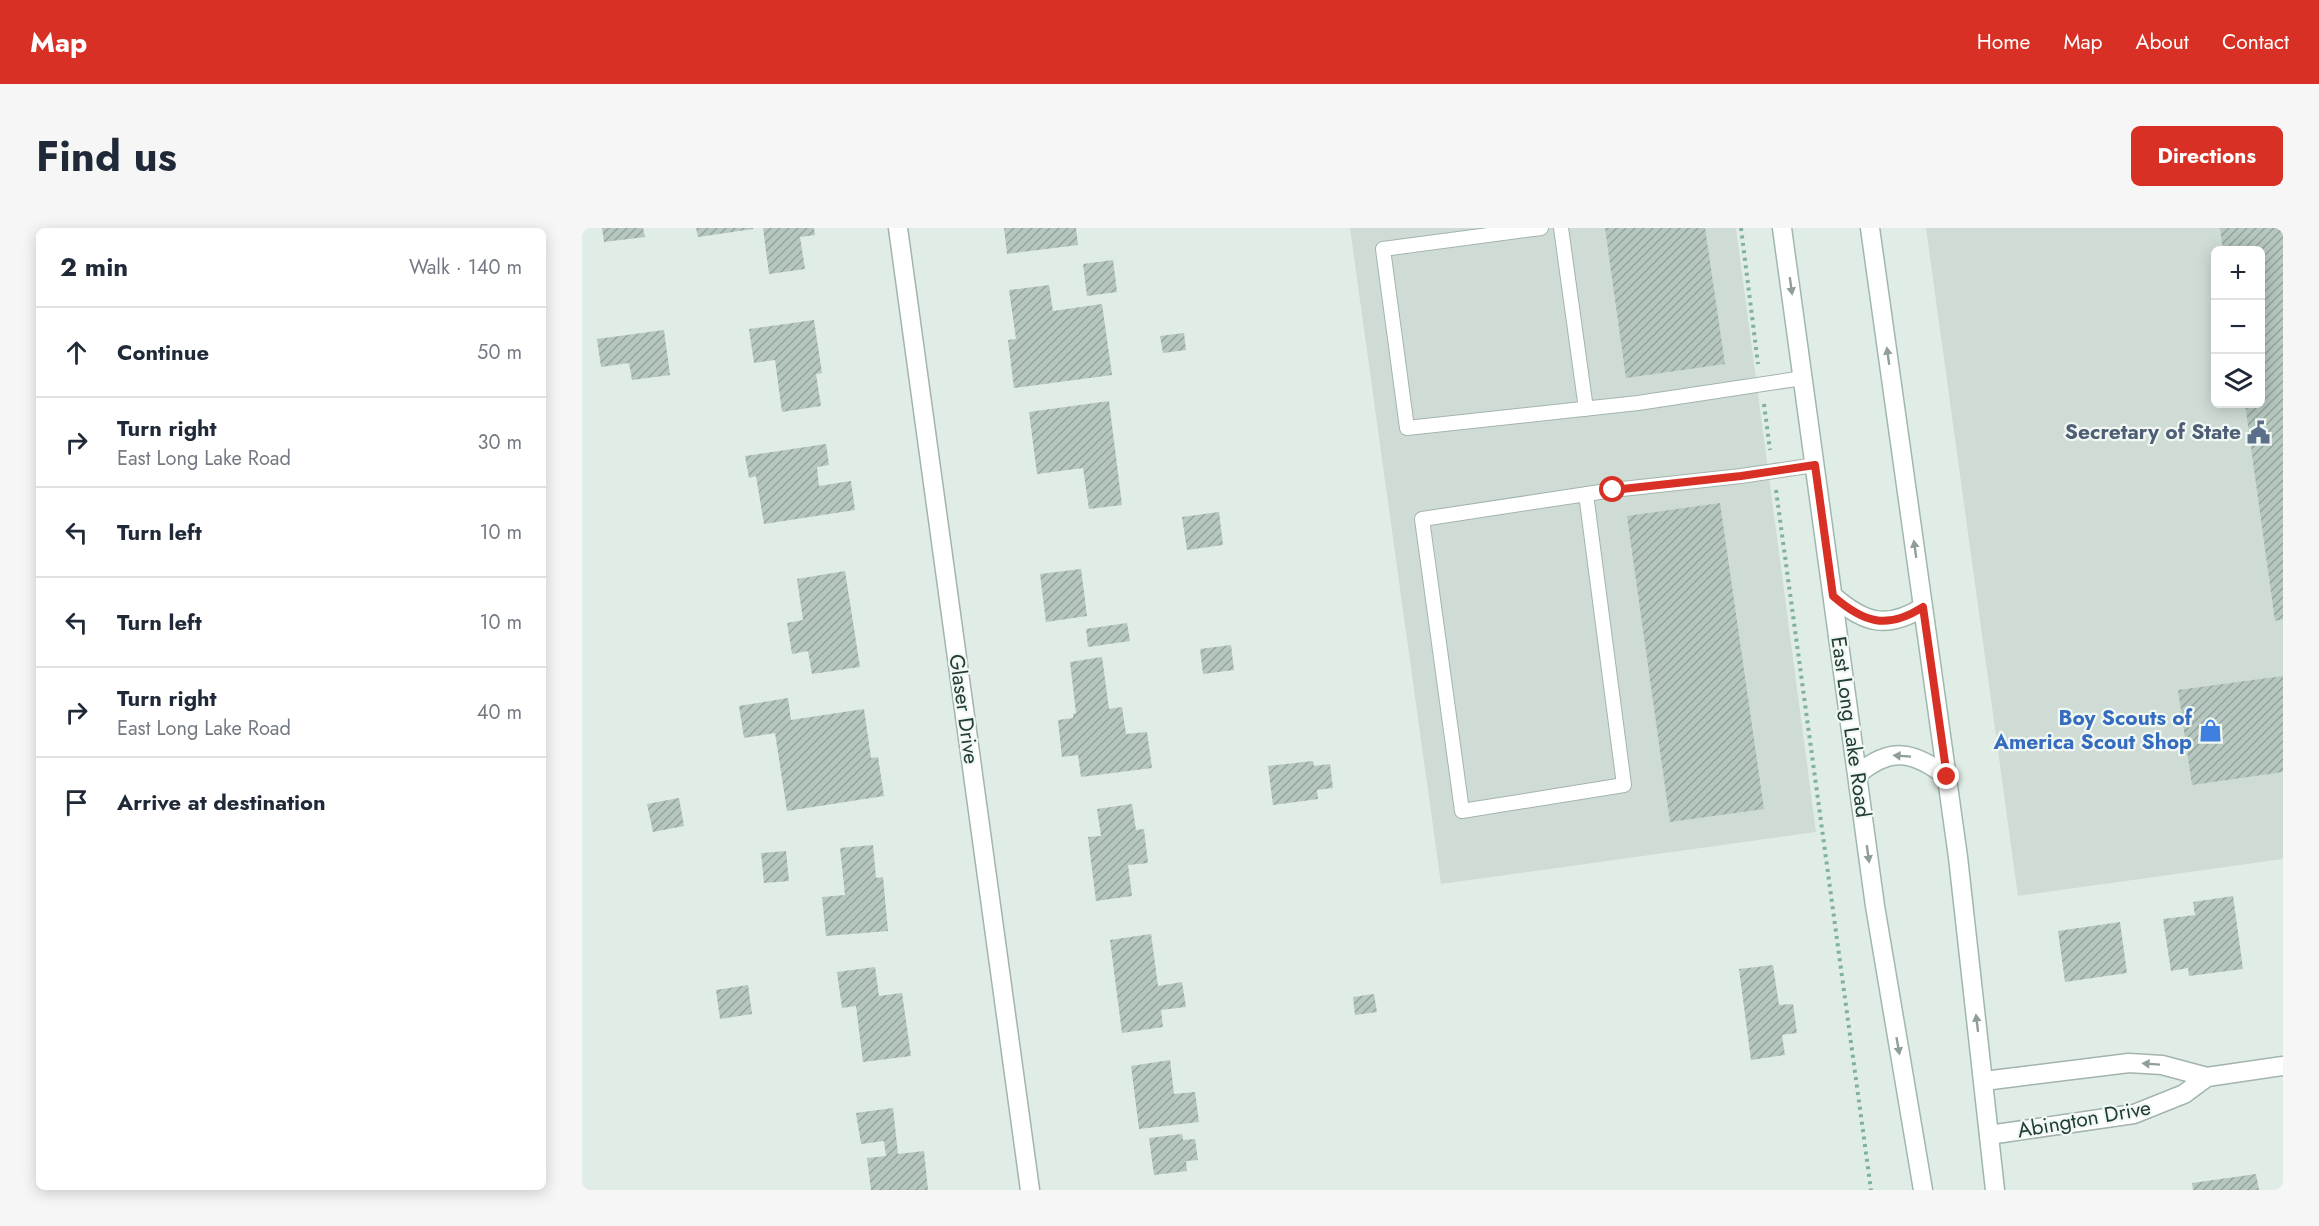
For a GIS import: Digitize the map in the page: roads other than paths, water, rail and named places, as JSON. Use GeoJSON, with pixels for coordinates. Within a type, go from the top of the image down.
{"type":"FeatureCollection","features":[{"type":"Feature","properties":{"kind":"main road","name":"Glaser Drive"},"geometry":{"type":"LineString","coordinates":[[898,228],[1030,1190]]}},
{"type":"Feature","properties":{"kind":"main road","name":"East Long Lake Road"},"geometry":{"type":"LineString","coordinates":[[1782,228],[1875,906],[1923,1190]]}},
{"type":"Feature","properties":{"kind":"main road"},"geometry":{"type":"LineString","coordinates":[[1870,228],[1947,777],[1995,1190]]}},
{"type":"Feature","properties":{"kind":"main road"},"geometry":{"type":"LineString","coordinates":[[1833,596],[1862,618],[1885,622],[1909,616],[1923,607]]}},
{"type":"Feature","properties":{"kind":"main road"},"geometry":{"type":"LineString","coordinates":[[1857,775],[1881,758],[1893,755],[1922,760],[1947,777]]}},
{"type":"Feature","properties":{"kind":"main road","name":"Abington Drive"},"geometry":{"type":"LineString","coordinates":[[1984,1081],[2129,1063],[2162,1065],[2207,1077],[2283,1066]]}},
{"type":"Feature","properties":{"kind":"main road","name":"Abington Drive"},"geometry":{"type":"LineString","coordinates":[[1989,1135],[2134,1114],[2184,1094],[2207,1077]]}},
{"type":"Feature","properties":{"kind":"lane"},"geometry":{"type":"LineString","coordinates":[[1540,228],[1383,249],[1407,428],[1586,409],[1803,378]]}},
{"type":"Feature","properties":{"kind":"lane"},"geometry":{"type":"LineString","coordinates":[[1561,228],[1586,409]]}},
{"type":"Feature","properties":{"kind":"lane"},"geometry":{"type":"LineString","coordinates":[[1586,494],[1624,785],[1462,811],[1422,519],[1586,494],[1815,465]]}},
{"type":"Feature","properties":{"kind":"place","name":"Secretary of State"},"geometry":{"type":"Point","coordinates":[2259,432]}},
{"type":"Feature","properties":{"kind":"place","name":"Boy Scouts of America Scout Shop"},"geometry":{"type":"Point","coordinates":[2210,730]}}]}
